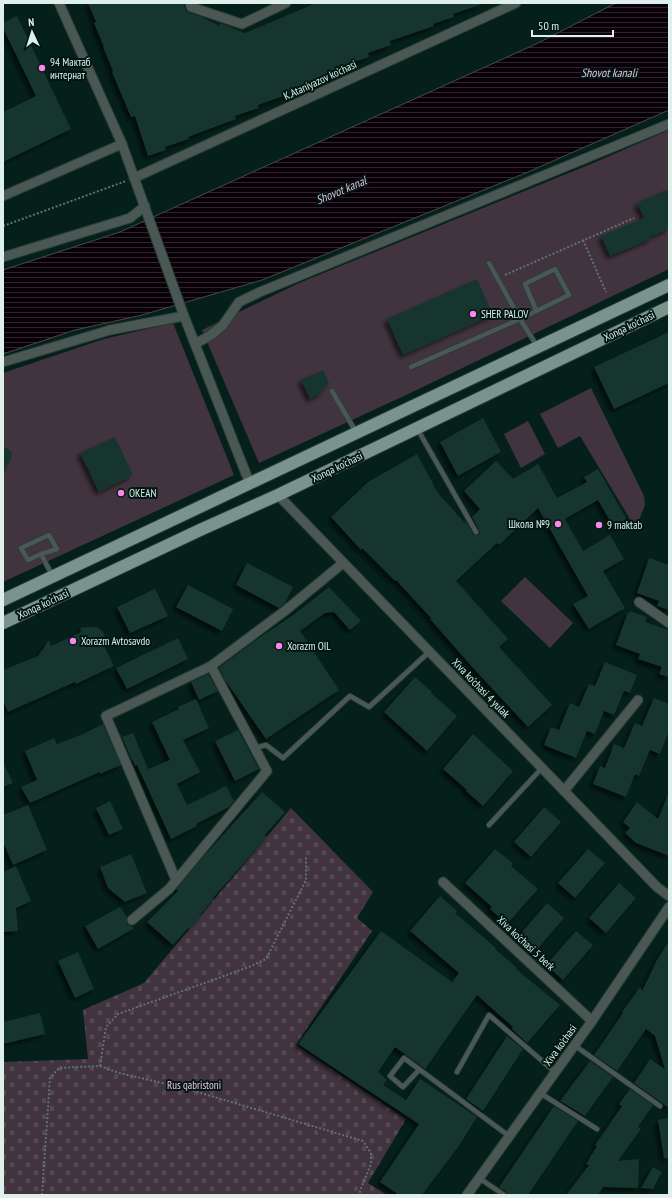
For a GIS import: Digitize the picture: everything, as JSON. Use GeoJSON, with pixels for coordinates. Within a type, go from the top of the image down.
{"type":"FeatureCollection","features":[{"type":"Feature","properties":{"kind":"main road","name":"Xonqa ko'chasi"},"geometry":{"type":"LineString","coordinates":[[3,600],[669,285]]}},
{"type":"Feature","properties":{"kind":"main road","name":"Xonqa ko'chasi"},"geometry":{"type":"LineString","coordinates":[[3,623],[278,495],[669,307]]}},
{"type":"Feature","properties":{"kind":"street"},"geometry":{"type":"LineString","coordinates":[[60,3],[122,144],[184,316],[250,484]]}},
{"type":"Feature","properties":{"kind":"street"},"geometry":{"type":"LineString","coordinates":[[190,3],[191,7],[242,24],[286,3]]}},
{"type":"Feature","properties":{"kind":"street","name":"K.Ataniyazov ko'chasi"},"geometry":{"type":"LineString","coordinates":[[134,178],[501,6],[516,3]]}},
{"type":"Feature","properties":{"kind":"street"},"geometry":{"type":"LineString","coordinates":[[195,344],[211,335],[223,325],[239,302],[260,292],[669,124]]}},
{"type":"Feature","properties":{"kind":"street"},"geometry":{"type":"LineString","coordinates":[[3,196],[122,144]]}},
{"type":"Feature","properties":{"kind":"street"},"geometry":{"type":"LineString","coordinates":[[3,257],[130,218],[145,206]]}},
{"type":"Feature","properties":{"kind":"street"},"geometry":{"type":"LineString","coordinates":[[3,362],[110,330],[184,316]]}},
{"type":"Feature","properties":{"kind":"street","name":"Xiva ko'chasi 4 yulak"},"geometry":{"type":"LineString","coordinates":[[278,495],[657,887],[669,896]]}},
{"type":"Feature","properties":{"kind":"street"},"geometry":{"type":"LineString","coordinates":[[176,880],[106,716],[211,666],[286,610],[343,563]]}},
{"type":"Feature","properties":{"kind":"street"},"geometry":{"type":"LineString","coordinates":[[639,602],[669,623]]}},
{"type":"Feature","properties":{"kind":"street"},"geometry":{"type":"LineString","coordinates":[[132,920],[169,889],[267,771],[211,666]]}},
{"type":"Feature","properties":{"kind":"street"},"geometry":{"type":"LineString","coordinates":[[564,791],[638,700]]}},
{"type":"Feature","properties":{"kind":"street","name":"Xiva ko'chasi 5 berk"},"geometry":{"type":"LineString","coordinates":[[443,882],[592,1021]]}},
{"type":"Feature","properties":{"kind":"street","name":"Xiva ko'chasi"},"geometry":{"type":"LineString","coordinates":[[467,1195],[592,1021],[669,907]]}},
{"type":"Feature","properties":{"kind":"lane"},"geometry":{"type":"LineString","coordinates":[[489,263],[520,319],[538,347]]}},
{"type":"Feature","properties":{"kind":"lane"},"geometry":{"type":"LineString","coordinates":[[411,367],[520,319],[569,295],[555,269],[525,284],[536,310]]}},
{"type":"Feature","properties":{"kind":"lane"},"geometry":{"type":"LineString","coordinates":[[332,391],[357,433]]}},
{"type":"Feature","properties":{"kind":"lane"},"geometry":{"type":"LineString","coordinates":[[417,428],[476,532]]}},
{"type":"Feature","properties":{"kind":"lane"},"geometry":{"type":"LineString","coordinates":[[49,535],[57,549],[41,554],[28,560],[21,548],[49,535]]}},
{"type":"Feature","properties":{"kind":"lane"},"geometry":{"type":"LineString","coordinates":[[41,554],[53,577]]}},
{"type":"Feature","properties":{"kind":"lane"},"geometry":{"type":"LineString","coordinates":[[255,748],[266,745],[283,758],[350,696],[368,707],[429,652]]}},
{"type":"Feature","properties":{"kind":"lane"},"geometry":{"type":"LineString","coordinates":[[489,826],[542,768]]}},
{"type":"Feature","properties":{"kind":"lane"},"geometry":{"type":"LineString","coordinates":[[457,1072],[489,1015],[555,1072]]}},
{"type":"Feature","properties":{"kind":"lane"},"geometry":{"type":"LineString","coordinates":[[574,1045],[660,1106]]}},
{"type":"Feature","properties":{"kind":"lane"},"geometry":{"type":"LineString","coordinates":[[419,1070],[403,1087],[390,1076],[404,1058],[509,1136]]}},
{"type":"Feature","properties":{"kind":"lane"},"geometry":{"type":"LineString","coordinates":[[540,1093],[597,1129]]}},
{"type":"Feature","properties":{"kind":"lane"},"geometry":{"type":"LineString","coordinates":[[479,1178],[504,1195]]}},
{"type":"Feature","properties":{"kind":"path"},"geometry":{"type":"LineString","coordinates":[[3,226],[134,178]]}},
{"type":"Feature","properties":{"kind":"path"},"geometry":{"type":"LineString","coordinates":[[505,275],[634,218]]}},
{"type":"Feature","properties":{"kind":"path"},"geometry":{"type":"LineString","coordinates":[[583,240],[606,292]]}},
{"type":"Feature","properties":{"kind":"path"},"geometry":{"type":"LineString","coordinates":[[100,1066],[106,1027],[118,1014],[250,967],[266,959],[306,880],[306,857]]}},
{"type":"Feature","properties":{"kind":"path"},"geometry":{"type":"LineString","coordinates":[[42,1195],[50,1078],[59,1068],[100,1066],[119,1073],[184,1088],[363,1141],[371,1153],[371,1164],[360,1191],[360,1195]]}},
{"type":"Feature","properties":{"kind":"green space"},"geometry":{"type":"Polygon","coordinates":[[[669,130],[669,269],[406,395],[259,463],[202,330],[299,283],[591,164],[669,130]]]}},
{"type":"Feature","properties":{"kind":"green space"},"geometry":{"type":"Polygon","coordinates":[[[173,323],[234,475],[3,582],[3,373],[104,339],[173,323]]]}},
{"type":"Feature","properties":{"kind":"green space"},"geometry":{"type":"Polygon","coordinates":[[[591,388],[644,496],[645,505],[635,530],[630,519],[580,436],[558,448],[540,414],[591,388]]]}},
{"type":"Feature","properties":{"kind":"green space"},"geometry":{"type":"Polygon","coordinates":[[[528,421],[545,454],[521,468],[504,434],[528,421]]]}},
{"type":"Feature","properties":{"kind":"green space"},"geometry":{"type":"Polygon","coordinates":[[[525,577],[573,623],[550,648],[501,601],[525,577]]]}},
{"type":"Feature","properties":{"kind":"green space","name":"Rus qabristoni"},"geometry":{"type":"Polygon","coordinates":[[[291,808],[373,892],[357,918],[372,931],[296,1045],[406,1119],[368,1183],[387,1195],[3,1195],[3,1062],[88,1059],[83,1010],[144,983],[291,808]]]}},
{"type":"Feature","properties":{"kind":"water","name":"Shovot kanali"},"geometry":{"type":"Polygon","coordinates":[[[616,3],[669,3],[669,110],[528,172],[262,280],[142,315],[75,330],[3,354],[3,270],[120,232],[536,44],[616,3]]]}},
{"type":"Feature","properties":{"kind":"building"},"geometry":{"type":"Polygon","coordinates":[[[88,3],[183,3],[186,11],[189,13],[202,17],[219,26],[220,23],[245,33],[316,3],[480,3],[480,5],[453,14],[454,17],[433,24],[434,26],[390,41],[391,45],[368,53],[369,57],[348,64],[349,68],[327,76],[328,79],[258,105],[259,108],[235,116],[236,119],[188,137],[189,139],[165,147],[166,150],[148,156],[135,116],[131,117],[112,72],[113,71],[94,23],[96,22],[88,3]]]}},
{"type":"Feature","properties":{"kind":"building"},"geometry":{"type":"Polygon","coordinates":[[[17,16],[71,129],[3,162],[3,112],[36,96],[3,28],[3,23],[17,16]]]}},
{"type":"Feature","properties":{"kind":"building"},"geometry":{"type":"Polygon","coordinates":[[[669,189],[669,229],[650,237],[651,239],[610,256],[601,236],[644,218],[637,203],[669,189]]]}},
{"type":"Feature","properties":{"kind":"building"},"geometry":{"type":"Polygon","coordinates":[[[477,279],[493,315],[403,355],[387,319],[477,279]]]}},
{"type":"Feature","properties":{"kind":"building"},"geometry":{"type":"Polygon","coordinates":[[[669,332],[669,383],[614,409],[594,367],[669,332]]]}},
{"type":"Feature","properties":{"kind":"building"},"geometry":{"type":"Polygon","coordinates":[[[323,370],[329,383],[321,393],[310,399],[301,380],[323,370]]]}},
{"type":"Feature","properties":{"kind":"building"},"geometry":{"type":"Polygon","coordinates":[[[483,418],[501,452],[458,476],[440,442],[483,418]]]}},
{"type":"Feature","properties":{"kind":"building"},"geometry":{"type":"Polygon","coordinates":[[[115,437],[133,475],[99,492],[80,453],[115,437]]]}},
{"type":"Feature","properties":{"kind":"building"},"geometry":{"type":"Polygon","coordinates":[[[3,446],[11,451],[12,457],[3,472],[3,446]]]}},
{"type":"Feature","properties":{"kind":"building"},"geometry":{"type":"Polygon","coordinates":[[[417,454],[438,493],[465,523],[466,522],[474,535],[478,535],[480,532],[472,517],[480,509],[464,491],[496,461],[513,479],[538,464],[557,498],[587,482],[584,477],[598,469],[627,520],[614,528],[598,500],[565,519],[583,551],[610,535],[624,559],[603,571],[625,608],[589,629],[573,604],[588,596],[538,508],[499,545],[497,543],[456,581],[508,639],[499,647],[552,705],[528,727],[474,669],[430,619],[431,618],[396,580],[395,581],[362,548],[361,550],[331,517],[368,482],[417,454]]]}},
{"type":"Feature","properties":{"kind":"building"},"geometry":{"type":"Polygon","coordinates":[[[649,558],[669,565],[669,610],[657,606],[659,601],[637,593],[649,558]]]}},
{"type":"Feature","properties":{"kind":"building"},"geometry":{"type":"Polygon","coordinates":[[[247,563],[293,587],[285,603],[279,608],[236,585],[247,563]]]}},
{"type":"Feature","properties":{"kind":"building"},"geometry":{"type":"Polygon","coordinates":[[[188,585],[233,609],[222,631],[176,607],[188,585]]]}},
{"type":"Feature","properties":{"kind":"building"},"geometry":{"type":"Polygon","coordinates":[[[329,587],[361,621],[350,630],[334,612],[325,613],[300,631],[339,690],[266,739],[225,680],[219,668],[249,645],[293,615],[329,587]]]}},
{"type":"Feature","properties":{"kind":"building"},"geometry":{"type":"Polygon","coordinates":[[[155,589],[168,616],[130,633],[117,607],[155,589]]]}},
{"type":"Feature","properties":{"kind":"building"},"geometry":{"type":"Polygon","coordinates":[[[630,611],[647,617],[645,622],[669,630],[669,677],[659,674],[662,667],[638,659],[640,654],[616,645],[628,612],[629,614],[630,611]]]}},
{"type":"Feature","properties":{"kind":"building"},"geometry":{"type":"Polygon","coordinates":[[[96,627],[102,631],[105,636],[100,638],[114,666],[76,684],[75,682],[8,712],[3,700],[3,670],[38,656],[49,640],[51,646],[81,632],[80,628],[96,627]]]}},
{"type":"Feature","properties":{"kind":"building"},"geometry":{"type":"Polygon","coordinates":[[[178,638],[188,659],[127,689],[116,668],[178,638]]]}},
{"type":"Feature","properties":{"kind":"building"},"geometry":{"type":"Polygon","coordinates":[[[605,662],[637,675],[630,693],[624,691],[614,715],[604,711],[595,734],[587,731],[576,758],[544,745],[551,727],[559,730],[570,703],[579,707],[589,684],[595,686],[605,662]]]}},
{"type":"Feature","properties":{"kind":"building"},"geometry":{"type":"Polygon","coordinates":[[[208,674],[218,691],[199,700],[191,682],[208,674]]]}},
{"type":"Feature","properties":{"kind":"building"},"geometry":{"type":"Polygon","coordinates":[[[415,677],[457,716],[427,751],[384,712],[415,677]]]}},
{"type":"Feature","properties":{"kind":"building"},"geometry":{"type":"Polygon","coordinates":[[[654,698],[669,704],[669,731],[660,754],[650,750],[639,776],[635,774],[626,797],[593,784],[600,766],[605,768],[614,744],[624,748],[635,723],[642,726],[654,698]]]}},
{"type":"Feature","properties":{"kind":"building"},"geometry":{"type":"Polygon","coordinates":[[[196,699],[209,728],[183,740],[200,772],[177,784],[187,805],[226,786],[234,801],[229,807],[171,839],[137,765],[135,766],[133,760],[132,761],[122,737],[133,733],[148,769],[170,760],[152,722],[179,709],[178,707],[196,699]]]}},
{"type":"Feature","properties":{"kind":"building"},"geometry":{"type":"Polygon","coordinates":[[[103,724],[121,765],[100,774],[100,772],[30,803],[21,787],[37,780],[25,751],[54,738],[57,744],[103,724]]]}},
{"type":"Feature","properties":{"kind":"building"},"geometry":{"type":"Polygon","coordinates":[[[238,730],[259,769],[235,781],[215,741],[238,730]]]}},
{"type":"Feature","properties":{"kind":"building"},"geometry":{"type":"Polygon","coordinates":[[[473,734],[513,771],[483,806],[443,769],[473,734]]]}},
{"type":"Feature","properties":{"kind":"building"},"geometry":{"type":"Polygon","coordinates":[[[3,762],[13,783],[3,787],[3,762]]]}},
{"type":"Feature","properties":{"kind":"building"},"geometry":{"type":"Polygon","coordinates":[[[262,792],[285,812],[265,835],[267,837],[213,898],[214,899],[200,915],[201,916],[173,945],[147,922],[178,891],[176,889],[202,858],[262,792]]]}},
{"type":"Feature","properties":{"kind":"building"},"geometry":{"type":"Polygon","coordinates":[[[669,792],[669,856],[636,843],[625,833],[630,828],[623,822],[637,802],[658,819],[669,792]]]}},
{"type":"Feature","properties":{"kind":"building"},"geometry":{"type":"Polygon","coordinates":[[[110,801],[123,829],[109,835],[96,808],[110,801]]]}},
{"type":"Feature","properties":{"kind":"building"},"geometry":{"type":"Polygon","coordinates":[[[28,805],[47,850],[13,865],[3,842],[3,815],[28,805]]]}},
{"type":"Feature","properties":{"kind":"building"},"geometry":{"type":"Polygon","coordinates":[[[544,807],[561,822],[531,857],[514,842],[544,807]]]}},
{"type":"Feature","properties":{"kind":"building"},"geometry":{"type":"Polygon","coordinates":[[[495,849],[513,863],[511,866],[538,889],[507,924],[490,909],[492,907],[465,883],[495,849]]]}},
{"type":"Feature","properties":{"kind":"building"},"geometry":{"type":"Polygon","coordinates":[[[588,849],[605,863],[575,898],[558,883],[588,849]]]}},
{"type":"Feature","properties":{"kind":"building"},"geometry":{"type":"Polygon","coordinates":[[[131,854],[147,893],[125,902],[108,888],[100,867],[131,854]]]}},
{"type":"Feature","properties":{"kind":"building"},"geometry":{"type":"Polygon","coordinates":[[[16,866],[31,901],[16,908],[18,931],[3,932],[3,872],[16,866]]]}},
{"type":"Feature","properties":{"kind":"building"},"geometry":{"type":"Polygon","coordinates":[[[619,883],[636,898],[606,933],[589,918],[619,883]]]}},
{"type":"Feature","properties":{"kind":"building"},"geometry":{"type":"Polygon","coordinates":[[[440,896],[457,911],[455,913],[496,948],[495,949],[517,968],[516,969],[560,1005],[527,1043],[512,1029],[513,1027],[477,995],[425,1069],[395,1047],[378,1072],[387,1080],[383,1085],[406,1100],[420,1079],[477,1117],[459,1146],[422,1195],[399,1195],[380,1182],[419,1124],[298,1044],[381,931],[452,982],[459,973],[410,931],[440,896]]]}},
{"type":"Feature","properties":{"kind":"building"},"geometry":{"type":"Polygon","coordinates":[[[547,903],[564,918],[534,953],[517,938],[547,903]]]}},
{"type":"Feature","properties":{"kind":"building"},"geometry":{"type":"Polygon","coordinates":[[[120,907],[127,917],[127,924],[132,926],[133,929],[98,949],[85,926],[120,907]]]}},
{"type":"Feature","properties":{"kind":"building"},"geometry":{"type":"Polygon","coordinates":[[[576,931],[593,945],[563,980],[546,965],[576,931]]]}},
{"type":"Feature","properties":{"kind":"building"},"geometry":{"type":"Polygon","coordinates":[[[669,941],[669,1108],[634,1083],[650,1059],[665,1069],[655,1036],[646,1029],[617,1071],[594,1055],[640,987],[642,991],[657,960],[669,941]]]}},
{"type":"Feature","properties":{"kind":"building"},"geometry":{"type":"Polygon","coordinates":[[[78,952],[94,989],[75,998],[58,961],[78,952]]]}},
{"type":"Feature","properties":{"kind":"building"},"geometry":{"type":"Polygon","coordinates":[[[40,1013],[45,1034],[3,1044],[3,1022],[40,1013]]]}},
{"type":"Feature","properties":{"kind":"building"},"geometry":{"type":"Polygon","coordinates":[[[507,1036],[523,1049],[483,1111],[466,1099],[507,1036]]]}},
{"type":"Feature","properties":{"kind":"building"},"geometry":{"type":"Polygon","coordinates":[[[590,1061],[613,1077],[585,1116],[560,1101],[590,1061]]]}},
{"type":"Feature","properties":{"kind":"building"},"geometry":{"type":"Polygon","coordinates":[[[630,1089],[653,1105],[638,1127],[641,1129],[618,1161],[639,1159],[638,1188],[603,1187],[598,1195],[566,1195],[589,1165],[586,1164],[597,1146],[595,1145],[622,1106],[619,1104],[630,1089]]]}},
{"type":"Feature","properties":{"kind":"building"},"geometry":{"type":"Polygon","coordinates":[[[554,1106],[578,1121],[528,1195],[508,1195],[499,1187],[554,1106]]]}},
{"type":"Feature","properties":{"kind":"building"},"geometry":{"type":"Polygon","coordinates":[[[669,1118],[669,1158],[664,1158],[658,1120],[669,1118]]]}},
{"type":"Feature","properties":{"kind":"building"},"geometry":{"type":"Polygon","coordinates":[[[653,1167],[662,1172],[653,1189],[641,1188],[653,1167]]]}},
{"type":"Feature","properties":{"kind":"place","name":"94 Мактаб интернат"},"geometry":{"type":"Point","coordinates":[42,68]}},
{"type":"Feature","properties":{"kind":"place","name":"SHER PALOV"},"geometry":{"type":"Point","coordinates":[473,314]}},
{"type":"Feature","properties":{"kind":"place","name":"OKEAN"},"geometry":{"type":"Point","coordinates":[121,493]}},
{"type":"Feature","properties":{"kind":"place","name":"Школа №9"},"geometry":{"type":"Point","coordinates":[558,524]}},
{"type":"Feature","properties":{"kind":"place","name":"9 maktab"},"geometry":{"type":"Point","coordinates":[599,525]}},
{"type":"Feature","properties":{"kind":"place","name":"Xorazm Avtosavdo"},"geometry":{"type":"Point","coordinates":[73,641]}},
{"type":"Feature","properties":{"kind":"place","name":"Xorazm OIL"},"geometry":{"type":"Point","coordinates":[279,646]}},
{"type":"Feature","properties":{"kind":"water label","name":"Shovot kanal"},"geometry":{"type":"Point","coordinates":[341,190]}}]}
